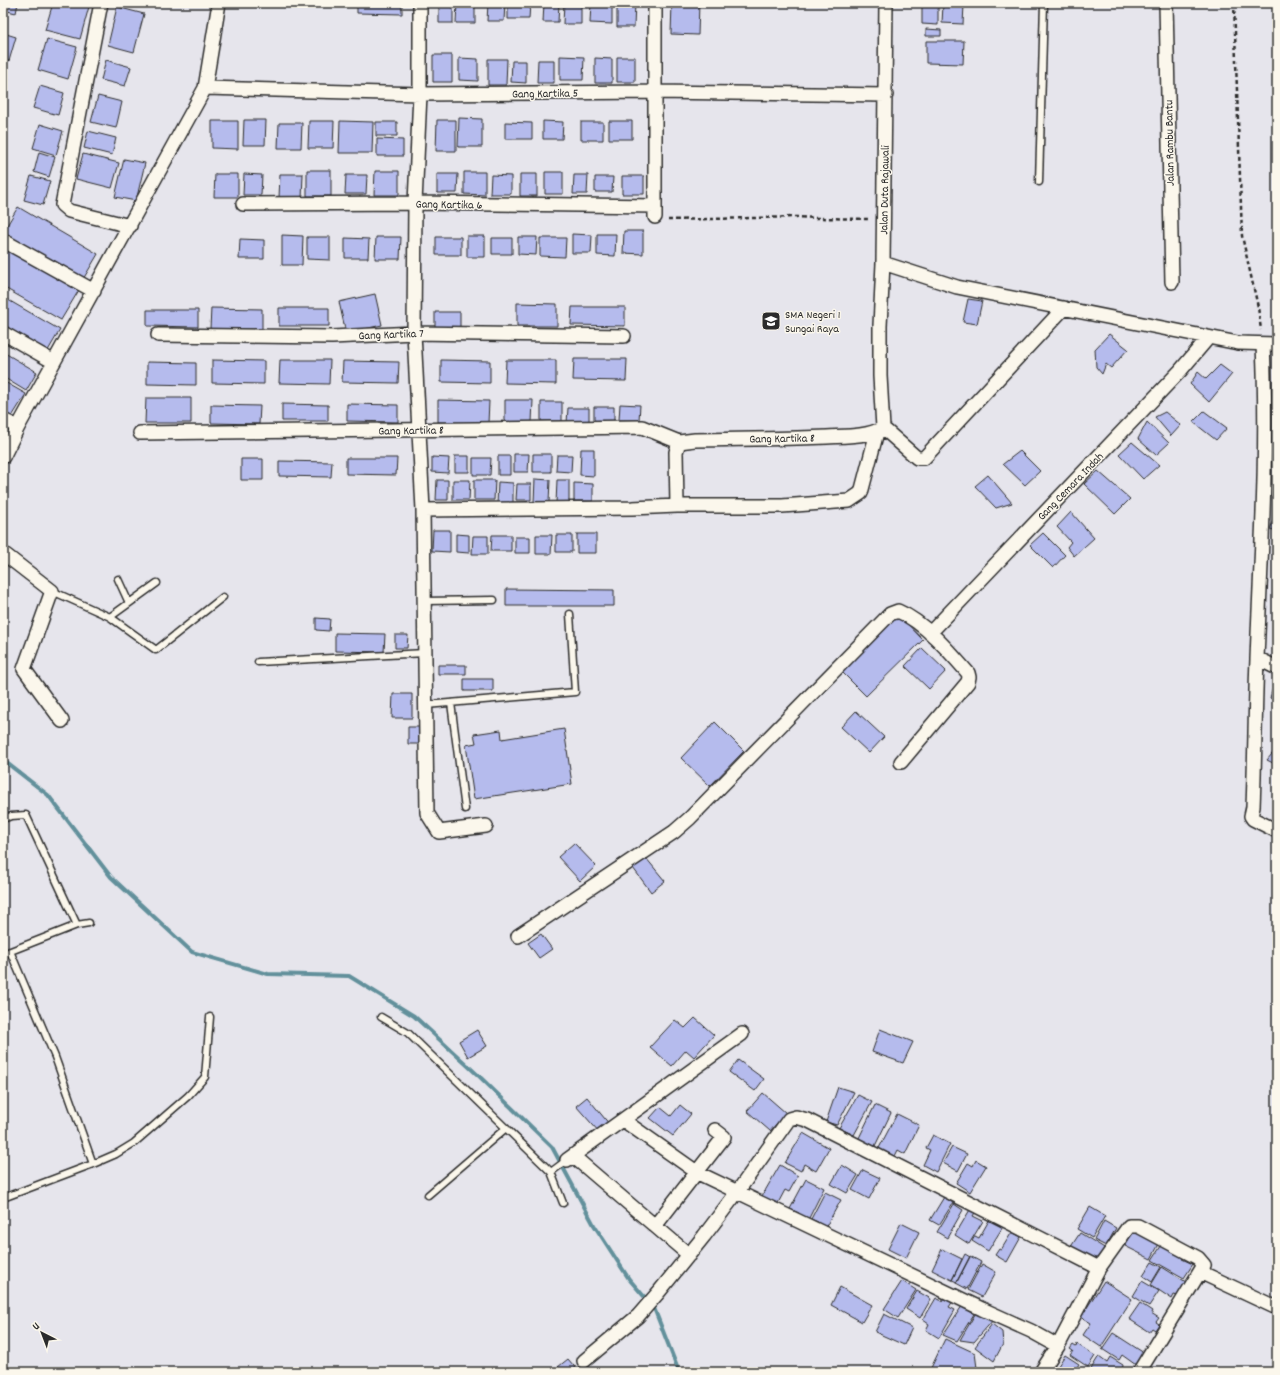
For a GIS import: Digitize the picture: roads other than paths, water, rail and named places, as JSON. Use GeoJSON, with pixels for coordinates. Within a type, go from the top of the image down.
{"type":"FeatureCollection","features":[{"type":"Feature","properties":{"kind":"street"},"geometry":{"type":"LineString","coordinates":[[101,3],[62,206],[69,211],[130,226]]}},
{"type":"Feature","properties":{"kind":"street"},"geometry":{"type":"LineString","coordinates":[[3,457],[205,88],[219,3]]}},
{"type":"Feature","properties":{"kind":"street"},"geometry":{"type":"LineString","coordinates":[[420,3],[420,94],[415,204],[414,333],[423,510],[427,812],[439,832],[486,826]]}},
{"type":"Feature","properties":{"kind":"street"},"geometry":{"type":"LineString","coordinates":[[654,92],[655,3]]}},
{"type":"Feature","properties":{"kind":"street","name":"Jalan Duta Rajawali"},"geometry":{"type":"LineString","coordinates":[[423,510],[782,506],[849,501],[861,494],[880,430],[880,326],[883,263],[886,3]]}},
{"type":"Feature","properties":{"kind":"street","name":"Jalan Rambu Bantu"},"geometry":{"type":"LineString","coordinates":[[1166,3],[1172,282]]}},
{"type":"Feature","properties":{"kind":"street","name":"Gang Kartika 5"},"geometry":{"type":"LineString","coordinates":[[205,88],[420,94],[654,92],[886,95]]}},
{"type":"Feature","properties":{"kind":"street","name":"Gang Kartika 6"},"geometry":{"type":"LineString","coordinates":[[243,204],[415,204],[655,212],[654,92]]}},
{"type":"Feature","properties":{"kind":"street"},"geometry":{"type":"LineString","coordinates":[[4,242],[94,291]]}},
{"type":"Feature","properties":{"kind":"street"},"geometry":{"type":"LineString","coordinates":[[883,263],[957,287],[1208,338],[1238,343],[1263,345],[1277,344]]}},
{"type":"Feature","properties":{"kind":"street"},"geometry":{"type":"LineString","coordinates":[[880,430],[917,458],[924,458],[1064,308]]}},
{"type":"Feature","properties":{"kind":"street"},"geometry":{"type":"LineString","coordinates":[[3,333],[54,362]]}},
{"type":"Feature","properties":{"kind":"street","name":"Gang Kartika 7"},"geometry":{"type":"LineString","coordinates":[[158,335],[332,337],[414,333],[624,336]]}},
{"type":"Feature","properties":{"kind":"street","name":"Gang Cemara Indah"},"geometry":{"type":"LineString","coordinates":[[930,633],[1180,371],[1208,338]]}},
{"type":"Feature","properties":{"kind":"street"},"geometry":{"type":"LineString","coordinates":[[1263,345],[1264,469],[1255,754],[1251,816],[1253,819],[1276,829]]}},
{"type":"Feature","properties":{"kind":"street"},"geometry":{"type":"LineString","coordinates":[[3,420],[18,428]]}},
{"type":"Feature","properties":{"kind":"street","name":"Gang Kartika 8"},"geometry":{"type":"LineString","coordinates":[[140,433],[642,427],[679,442],[695,440],[802,438],[854,435],[880,430]]}},
{"type":"Feature","properties":{"kind":"street"},"geometry":{"type":"LineString","coordinates":[[677,506],[676,452],[679,442]]}},
{"type":"Feature","properties":{"kind":"street"},"geometry":{"type":"LineString","coordinates":[[3,553],[52,591],[24,669],[62,721]]}},
{"type":"Feature","properties":{"kind":"street"},"geometry":{"type":"LineString","coordinates":[[518,936],[674,832],[690,818],[890,614],[898,611],[907,615],[930,633],[968,672],[969,677],[968,682],[901,762]]}},
{"type":"Feature","properties":{"kind":"street"},"geometry":{"type":"LineString","coordinates":[[1257,658],[1277,668]]}},
{"type":"Feature","properties":{"kind":"street"},"geometry":{"type":"LineString","coordinates":[[689,1255],[656,1226],[570,1158],[742,1034]]}},
{"type":"Feature","properties":{"kind":"street"},"geometry":{"type":"LineString","coordinates":[[584,1361],[638,1316],[654,1298],[738,1191],[789,1120],[796,1117],[807,1120],[1099,1268]]}},
{"type":"Feature","properties":{"kind":"street"},"geometry":{"type":"LineString","coordinates":[[623,1120],[698,1173],[1031,1331],[1058,1346]]}},
{"type":"Feature","properties":{"kind":"street"},"geometry":{"type":"LineString","coordinates":[[656,1226],[724,1137],[715,1130]]}},
{"type":"Feature","properties":{"kind":"street"},"geometry":{"type":"LineString","coordinates":[[1041,1372],[1058,1346],[1099,1268],[1129,1226],[1138,1226],[1198,1258],[1204,1265],[1139,1372]]}},
{"type":"Feature","properties":{"kind":"street"},"geometry":{"type":"LineString","coordinates":[[1200,1272],[1277,1308]]}},
{"type":"Feature","properties":{"kind":"lane"},"geometry":{"type":"LineString","coordinates":[[1039,182],[1044,3]]}},
{"type":"Feature","properties":{"kind":"lane"},"geometry":{"type":"LineString","coordinates":[[118,579],[129,603]]}},
{"type":"Feature","properties":{"kind":"lane"},"geometry":{"type":"LineString","coordinates":[[110,617],[157,583]]}},
{"type":"Feature","properties":{"kind":"lane"},"geometry":{"type":"LineString","coordinates":[[52,591],[110,617],[156,650],[223,597]]}},
{"type":"Feature","properties":{"kind":"lane"},"geometry":{"type":"LineString","coordinates":[[424,600],[494,600]]}},
{"type":"Feature","properties":{"kind":"lane"},"geometry":{"type":"LineString","coordinates":[[426,705],[575,692],[570,614]]}},
{"type":"Feature","properties":{"kind":"lane"},"geometry":{"type":"LineString","coordinates":[[258,662],[425,653]]}},
{"type":"Feature","properties":{"kind":"lane"},"geometry":{"type":"LineString","coordinates":[[451,703],[465,809]]}},
{"type":"Feature","properties":{"kind":"lane"},"geometry":{"type":"LineString","coordinates":[[3,819],[11,816],[26,815],[76,925]]}},
{"type":"Feature","properties":{"kind":"lane"},"geometry":{"type":"LineString","coordinates":[[3,954],[76,925],[89,924]]}},
{"type":"Feature","properties":{"kind":"lane"},"geometry":{"type":"LineString","coordinates":[[10,951],[55,1057],[93,1164]]}},
{"type":"Feature","properties":{"kind":"lane"},"geometry":{"type":"LineString","coordinates":[[3,1198],[116,1154],[134,1143],[188,1096],[205,1077],[210,1017]]}},
{"type":"Feature","properties":{"kind":"lane"},"geometry":{"type":"LineString","coordinates":[[381,1017],[408,1033],[506,1128],[553,1170],[563,1203]]}},
{"type":"Feature","properties":{"kind":"lane"},"geometry":{"type":"LineString","coordinates":[[428,1195],[506,1128]]}},
{"type":"Feature","properties":{"kind":"lane"},"geometry":{"type":"LineString","coordinates":[[553,1170],[570,1158]]}},
{"type":"Feature","properties":{"kind":"waterway"},"geometry":{"type":"LineString","coordinates":[[3,760],[48,795],[111,877],[192,952],[268,974],[349,976],[414,1016],[552,1147],[594,1225],[629,1279],[654,1308],[679,1372]]}},
{"type":"Feature","properties":{"kind":"place","name":"SMA Negeri 1 Sungai Raya"},"geometry":{"type":"Point","coordinates":[771,321]}}]}
